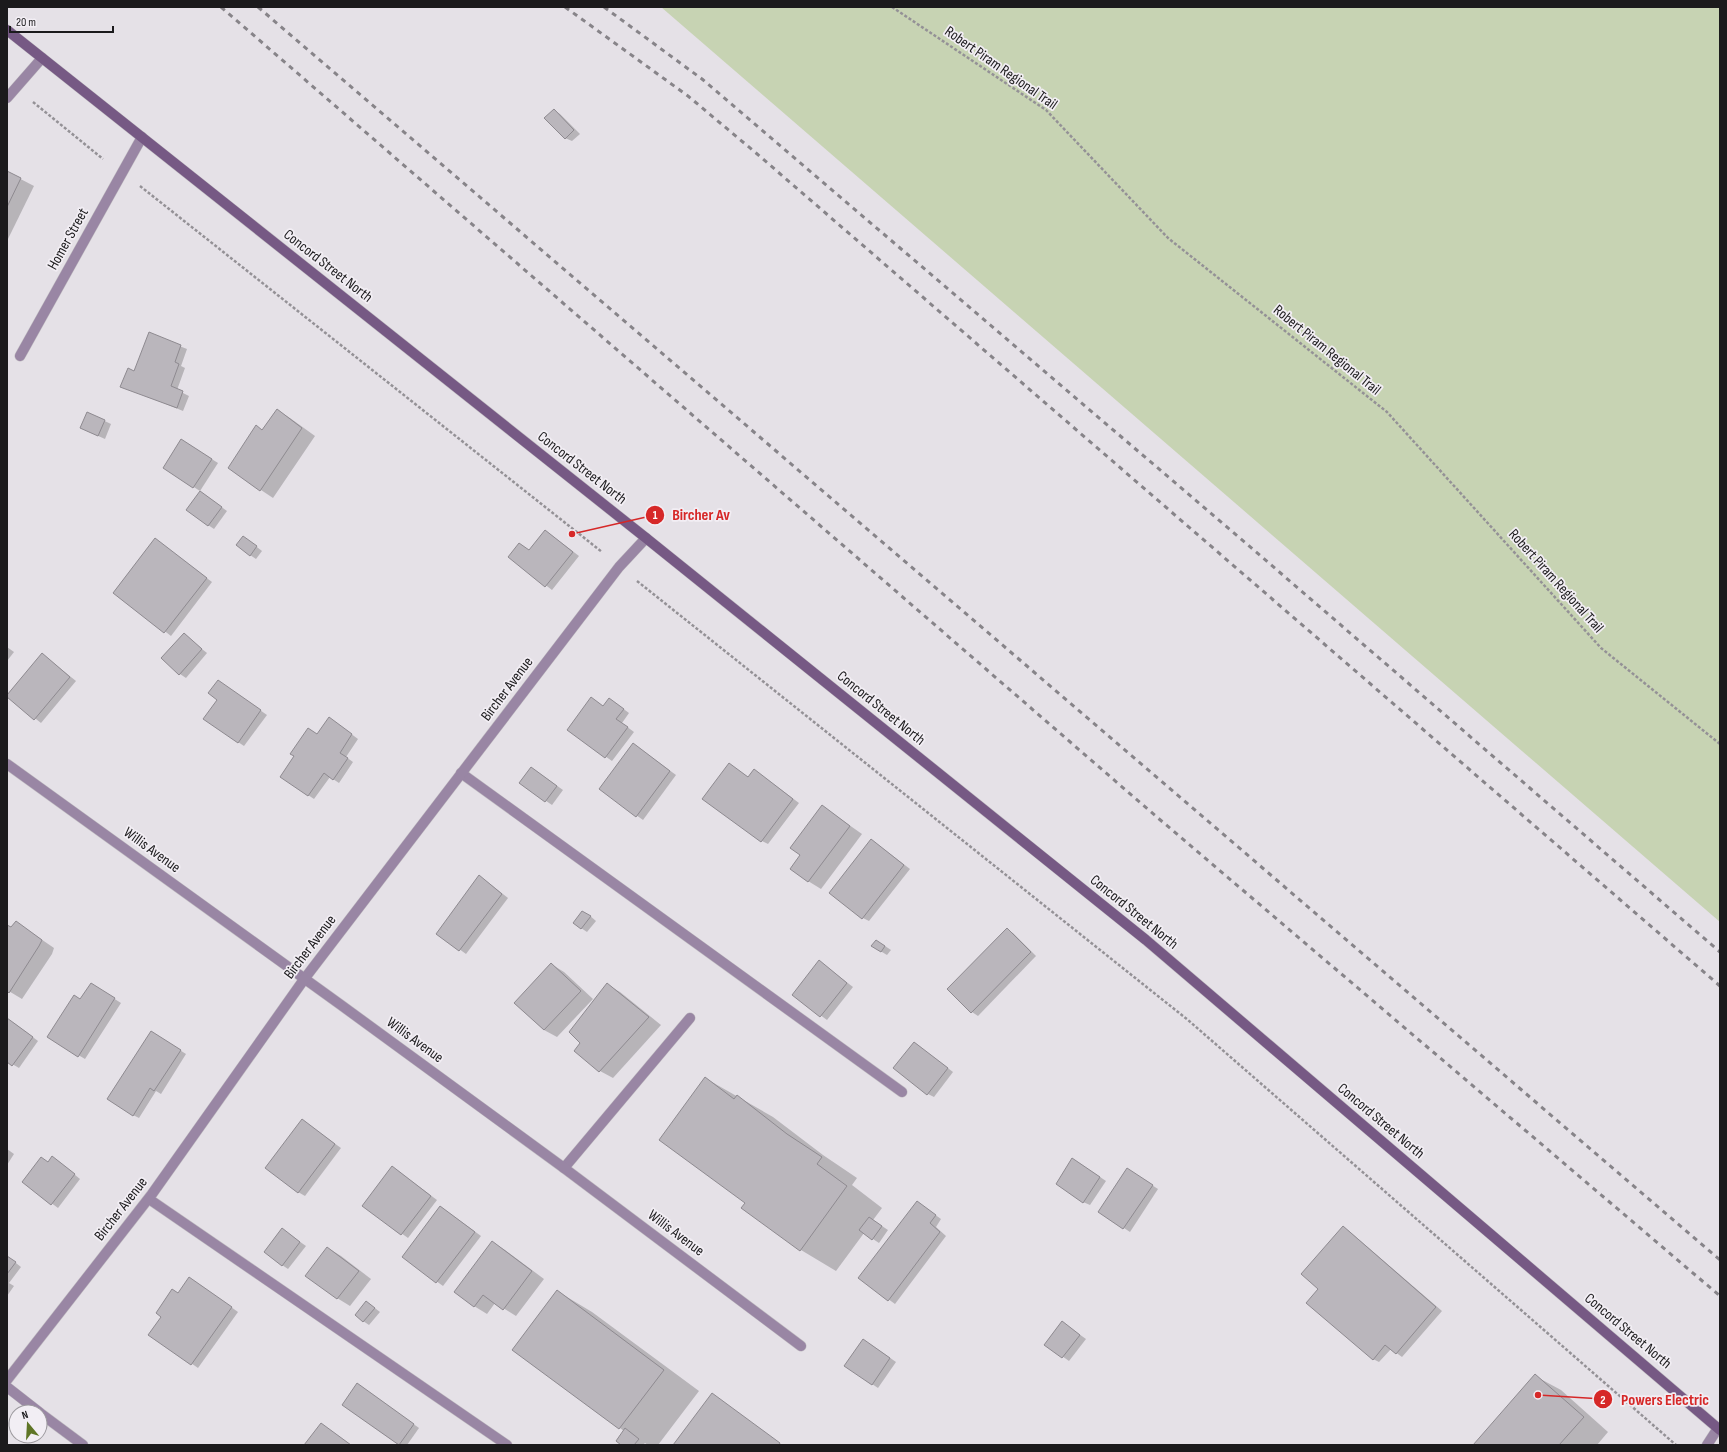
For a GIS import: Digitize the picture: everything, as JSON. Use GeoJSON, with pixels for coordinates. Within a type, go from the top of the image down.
{"type":"FeatureCollection","features":[{"type":"Feature","properties":{"kind":"main road","name":"Concord Street North"},"geometry":{"type":"LineString","coordinates":[[7,30],[646,538],[1146,940],[1719,1429]]}},
{"type":"Feature","properties":{"kind":"street"},"geometry":{"type":"LineString","coordinates":[[7,98],[42,58]]}},
{"type":"Feature","properties":{"kind":"street","name":"Homer Street"},"geometry":{"type":"LineString","coordinates":[[20,356],[142,137]]}},
{"type":"Feature","properties":{"kind":"street","name":"Bircher Avenue"},"geometry":{"type":"LineString","coordinates":[[7,1380],[149,1199],[305,978],[620,567],[646,538]]}},
{"type":"Feature","properties":{"kind":"street","name":"Willis Avenue"},"geometry":{"type":"LineString","coordinates":[[7,764],[305,978],[564,1168],[801,1346]]}},
{"type":"Feature","properties":{"kind":"street"},"geometry":{"type":"LineString","coordinates":[[462,773],[902,1092]]}},
{"type":"Feature","properties":{"kind":"street"},"geometry":{"type":"LineString","coordinates":[[564,1168],[690,1018]]}},
{"type":"Feature","properties":{"kind":"street"},"geometry":{"type":"LineString","coordinates":[[149,1199],[507,1445]]}},
{"type":"Feature","properties":{"kind":"street"},"geometry":{"type":"LineString","coordinates":[[7,1387],[29,1404]]}},
{"type":"Feature","properties":{"kind":"street"},"geometry":{"type":"LineString","coordinates":[[48,1418],[83,1445]]}},
{"type":"Feature","properties":{"kind":"street"},"geometry":{"type":"LineString","coordinates":[[1707,1445],[1719,1429]]}},
{"type":"Feature","properties":{"kind":"path","name":"Robert Piram Regional Trail"},"geometry":{"type":"LineString","coordinates":[[892,7],[1046,110],[1168,238],[1387,412],[1601,648],[1720,744]]}},
{"type":"Feature","properties":{"kind":"path"},"geometry":{"type":"LineString","coordinates":[[16,88],[85,145],[583,536],[1188,1020],[1676,1445]]}},
{"type":"Feature","properties":{"kind":"green space"},"geometry":{"type":"Polygon","coordinates":[[[661,7],[1720,7],[1720,922],[661,7]]]}},
{"type":"Feature","properties":{"kind":"building"},"geometry":{"type":"Polygon","coordinates":[[[554,109],[574,130],[565,139],[544,118],[554,109]]]}},
{"type":"Feature","properties":{"kind":"building"},"geometry":{"type":"Polygon","coordinates":[[[7,171],[21,178],[7,207],[7,171]]]}},
{"type":"Feature","properties":{"kind":"building"},"geometry":{"type":"Polygon","coordinates":[[[149,332],[181,345],[175,362],[179,364],[171,386],[183,391],[177,408],[120,387],[128,368],[134,371],[149,332]]]}},
{"type":"Feature","properties":{"kind":"building"},"geometry":{"type":"Polygon","coordinates":[[[277,409],[302,428],[260,491],[228,468],[256,425],[262,430],[277,409]]]}},
{"type":"Feature","properties":{"kind":"building"},"geometry":{"type":"Polygon","coordinates":[[[87,412],[105,420],[98,436],[80,428],[87,412]]]}},
{"type":"Feature","properties":{"kind":"building"},"geometry":{"type":"Polygon","coordinates":[[[181,439],[212,459],[193,488],[163,468],[181,439]]]}},
{"type":"Feature","properties":{"kind":"building"},"geometry":{"type":"Polygon","coordinates":[[[200,491],[222,507],[208,526],[186,510],[200,491]]]}},
{"type":"Feature","properties":{"kind":"building"},"geometry":{"type":"Polygon","coordinates":[[[545,530],[573,552],[545,587],[508,557],[519,543],[529,550],[545,530]]]}},
{"type":"Feature","properties":{"kind":"building"},"geometry":{"type":"Polygon","coordinates":[[[243,536],[257,546],[250,556],[236,545],[243,536]]]}},
{"type":"Feature","properties":{"kind":"building"},"geometry":{"type":"Polygon","coordinates":[[[155,538],[207,578],[164,633],[113,593],[155,538]]]}},
{"type":"Feature","properties":{"kind":"building"},"geometry":{"type":"Polygon","coordinates":[[[184,633],[202,649],[179,675],[161,658],[184,633]]]}},
{"type":"Feature","properties":{"kind":"building"},"geometry":{"type":"Polygon","coordinates":[[[42,653],[70,677],[34,720],[7,697],[7,695],[42,653]]]}},
{"type":"Feature","properties":{"kind":"building"},"geometry":{"type":"Polygon","coordinates":[[[218,680],[261,710],[238,743],[203,719],[217,700],[208,693],[218,680]]]}},
{"type":"Feature","properties":{"kind":"building"},"geometry":{"type":"Polygon","coordinates":[[[591,697],[603,706],[609,698],[624,709],[616,719],[628,727],[605,758],[567,730],[591,697]]]}},
{"type":"Feature","properties":{"kind":"building"},"geometry":{"type":"Polygon","coordinates":[[[329,717],[352,734],[340,753],[348,758],[333,780],[324,773],[308,796],[280,777],[294,756],[290,754],[308,728],[317,734],[329,717]]]}},
{"type":"Feature","properties":{"kind":"building"},"geometry":{"type":"Polygon","coordinates":[[[633,743],[670,771],[636,817],[599,789],[633,743]]]}},
{"type":"Feature","properties":{"kind":"building"},"geometry":{"type":"Polygon","coordinates":[[[729,763],[748,777],[754,769],[793,799],[761,842],[702,799],[729,763]]]}},
{"type":"Feature","properties":{"kind":"building"},"geometry":{"type":"Polygon","coordinates":[[[531,767],[557,786],[545,802],[519,783],[531,767]]]}},
{"type":"Feature","properties":{"kind":"building"},"geometry":{"type":"Polygon","coordinates":[[[822,805],[850,826],[808,882],[790,869],[800,855],[790,848],[822,805]]]}},
{"type":"Feature","properties":{"kind":"building"},"geometry":{"type":"Polygon","coordinates":[[[871,839],[904,865],[862,919],[829,893],[871,839]]]}},
{"type":"Feature","properties":{"kind":"building"},"geometry":{"type":"Polygon","coordinates":[[[479,875],[502,894],[459,951],[436,934],[479,875]]]}},
{"type":"Feature","properties":{"kind":"building"},"geometry":{"type":"Polygon","coordinates":[[[582,911],[591,916],[581,929],[573,923],[582,911]]]}},
{"type":"Feature","properties":{"kind":"building"},"geometry":{"type":"Polygon","coordinates":[[[16,921],[42,940],[9,993],[7,991],[7,925],[11,927],[16,921]]]}},
{"type":"Feature","properties":{"kind":"building"},"geometry":{"type":"Polygon","coordinates":[[[1007,928],[1031,952],[971,1013],[947,989],[1007,928]]]}},
{"type":"Feature","properties":{"kind":"building"},"geometry":{"type":"Polygon","coordinates":[[[876,940],[885,946],[881,952],[871,946],[876,940]]]}},
{"type":"Feature","properties":{"kind":"building"},"geometry":{"type":"Polygon","coordinates":[[[819,960],[847,983],[820,1017],[792,995],[819,960]]]}},
{"type":"Feature","properties":{"kind":"building"},"geometry":{"type":"Polygon","coordinates":[[[551,963],[581,991],[544,1030],[514,1003],[551,963]]]}},
{"type":"Feature","properties":{"kind":"building"},"geometry":{"type":"Polygon","coordinates":[[[91,983],[115,998],[78,1057],[47,1037],[74,995],[80,999],[91,983]]]}},
{"type":"Feature","properties":{"kind":"building"},"geometry":{"type":"Polygon","coordinates":[[[607,983],[649,1017],[599,1072],[574,1051],[580,1043],[569,1032],[607,983]]]}},
{"type":"Feature","properties":{"kind":"building"},"geometry":{"type":"Polygon","coordinates":[[[7,1018],[33,1037],[12,1066],[7,1062],[7,1018]]]}},
{"type":"Feature","properties":{"kind":"building"},"geometry":{"type":"Polygon","coordinates":[[[151,1031],[181,1050],[154,1091],[150,1088],[133,1116],[107,1099],[151,1031]]]}},
{"type":"Feature","properties":{"kind":"building"},"geometry":{"type":"Polygon","coordinates":[[[914,1042],[948,1068],[927,1095],[893,1068],[914,1042]]]}},
{"type":"Feature","properties":{"kind":"building"},"geometry":{"type":"Polygon","coordinates":[[[705,1077],[734,1099],[737,1095],[787,1134],[822,1157],[817,1164],[847,1186],[800,1251],[741,1208],[745,1203],[659,1140],[705,1077]]]}},
{"type":"Feature","properties":{"kind":"building"},"geometry":{"type":"Polygon","coordinates":[[[302,1119],[335,1144],[298,1193],[265,1168],[302,1119]]]}},
{"type":"Feature","properties":{"kind":"building"},"geometry":{"type":"Polygon","coordinates":[[[52,1156],[75,1174],[51,1205],[22,1182],[41,1157],[48,1162],[52,1156]]]}},
{"type":"Feature","properties":{"kind":"building"},"geometry":{"type":"Polygon","coordinates":[[[1072,1158],[1100,1177],[1083,1203],[1056,1184],[1072,1158]]]}},
{"type":"Feature","properties":{"kind":"building"},"geometry":{"type":"Polygon","coordinates":[[[392,1166],[431,1196],[401,1235],[362,1206],[392,1166]]]}},
{"type":"Feature","properties":{"kind":"building"},"geometry":{"type":"Polygon","coordinates":[[[1127,1168],[1153,1185],[1123,1229],[1098,1212],[1127,1168]]]}},
{"type":"Feature","properties":{"kind":"building"},"geometry":{"type":"Polygon","coordinates":[[[917,1201],[936,1215],[930,1223],[940,1232],[888,1301],[858,1278],[917,1201]]]}},
{"type":"Feature","properties":{"kind":"building"},"geometry":{"type":"Polygon","coordinates":[[[440,1206],[475,1232],[436,1283],[402,1257],[440,1206]]]}},
{"type":"Feature","properties":{"kind":"building"},"geometry":{"type":"Polygon","coordinates":[[[869,1217],[882,1226],[872,1240],[859,1230],[869,1217]]]}},
{"type":"Feature","properties":{"kind":"building"},"geometry":{"type":"Polygon","coordinates":[[[1343,1226],[1436,1307],[1396,1354],[1385,1345],[1373,1360],[1306,1303],[1318,1289],[1301,1274],[1343,1226]]]}},
{"type":"Feature","properties":{"kind":"building"},"geometry":{"type":"Polygon","coordinates":[[[282,1228],[300,1242],[282,1266],[264,1252],[282,1228]]]}},
{"type":"Feature","properties":{"kind":"building"},"geometry":{"type":"Polygon","coordinates":[[[492,1241],[532,1271],[503,1310],[483,1295],[474,1307],[454,1292],[492,1241]]]}},
{"type":"Feature","properties":{"kind":"building"},"geometry":{"type":"Polygon","coordinates":[[[327,1247],[359,1271],[337,1299],[305,1276],[327,1247]]]}},
{"type":"Feature","properties":{"kind":"building"},"geometry":{"type":"Polygon","coordinates":[[[7,1256],[16,1262],[7,1274],[7,1256]]]}},
{"type":"Feature","properties":{"kind":"building"},"geometry":{"type":"Polygon","coordinates":[[[189,1277],[232,1307],[191,1365],[148,1335],[161,1317],[156,1313],[172,1289],[178,1293],[189,1277]]]}},
{"type":"Feature","properties":{"kind":"building"},"geometry":{"type":"Polygon","coordinates":[[[557,1290],[664,1370],[619,1429],[512,1350],[557,1290]]]}},
{"type":"Feature","properties":{"kind":"building"},"geometry":{"type":"Polygon","coordinates":[[[366,1301],[375,1308],[363,1322],[355,1315],[366,1301]]]}},
{"type":"Feature","properties":{"kind":"building"},"geometry":{"type":"Polygon","coordinates":[[[1062,1321],[1080,1335],[1062,1358],[1044,1345],[1062,1321]]]}},
{"type":"Feature","properties":{"kind":"building"},"geometry":{"type":"Polygon","coordinates":[[[863,1339],[890,1358],[872,1385],[844,1366],[863,1339]]]}},
{"type":"Feature","properties":{"kind":"building"},"geometry":{"type":"Polygon","coordinates":[[[1535,1374],[1584,1417],[1559,1445],[1473,1445],[1535,1374]]]}},
{"type":"Feature","properties":{"kind":"building"},"geometry":{"type":"Polygon","coordinates":[[[357,1383],[414,1424],[399,1445],[342,1405],[357,1383]]]}},
{"type":"Feature","properties":{"kind":"building"},"geometry":{"type":"Polygon","coordinates":[[[712,1393],[780,1443],[779,1445],[673,1445],[712,1393]]]}},
{"type":"Feature","properties":{"kind":"building"},"geometry":{"type":"Polygon","coordinates":[[[321,1423],[351,1445],[304,1445],[321,1423]]]}},
{"type":"Feature","properties":{"kind":"building"},"geometry":{"type":"Polygon","coordinates":[[[625,1428],[639,1439],[634,1445],[621,1445],[616,1441],[625,1428]]]}},
{"type":"Feature","properties":{"kind":"railway"},"geometry":{"type":"LineString","coordinates":[[221,7],[1158,818],[1720,1296]]}},
{"type":"Feature","properties":{"kind":"railway"},"geometry":{"type":"LineString","coordinates":[[258,7],[1720,1260]]}},
{"type":"Feature","properties":{"kind":"railway"},"geometry":{"type":"LineString","coordinates":[[565,7],[688,96],[756,153],[1720,986]]}},
{"type":"Feature","properties":{"kind":"railway"},"geometry":{"type":"LineString","coordinates":[[604,7],[702,79],[1248,545],[1720,952]]}},
{"type":"Feature","properties":{"kind":"place","name":"Bircher Av"},"geometry":{"type":"Point","coordinates":[572,534]}},
{"type":"Feature","properties":{"kind":"place","name":"Powers Electric"},"geometry":{"type":"Point","coordinates":[1538,1395]}}]}
